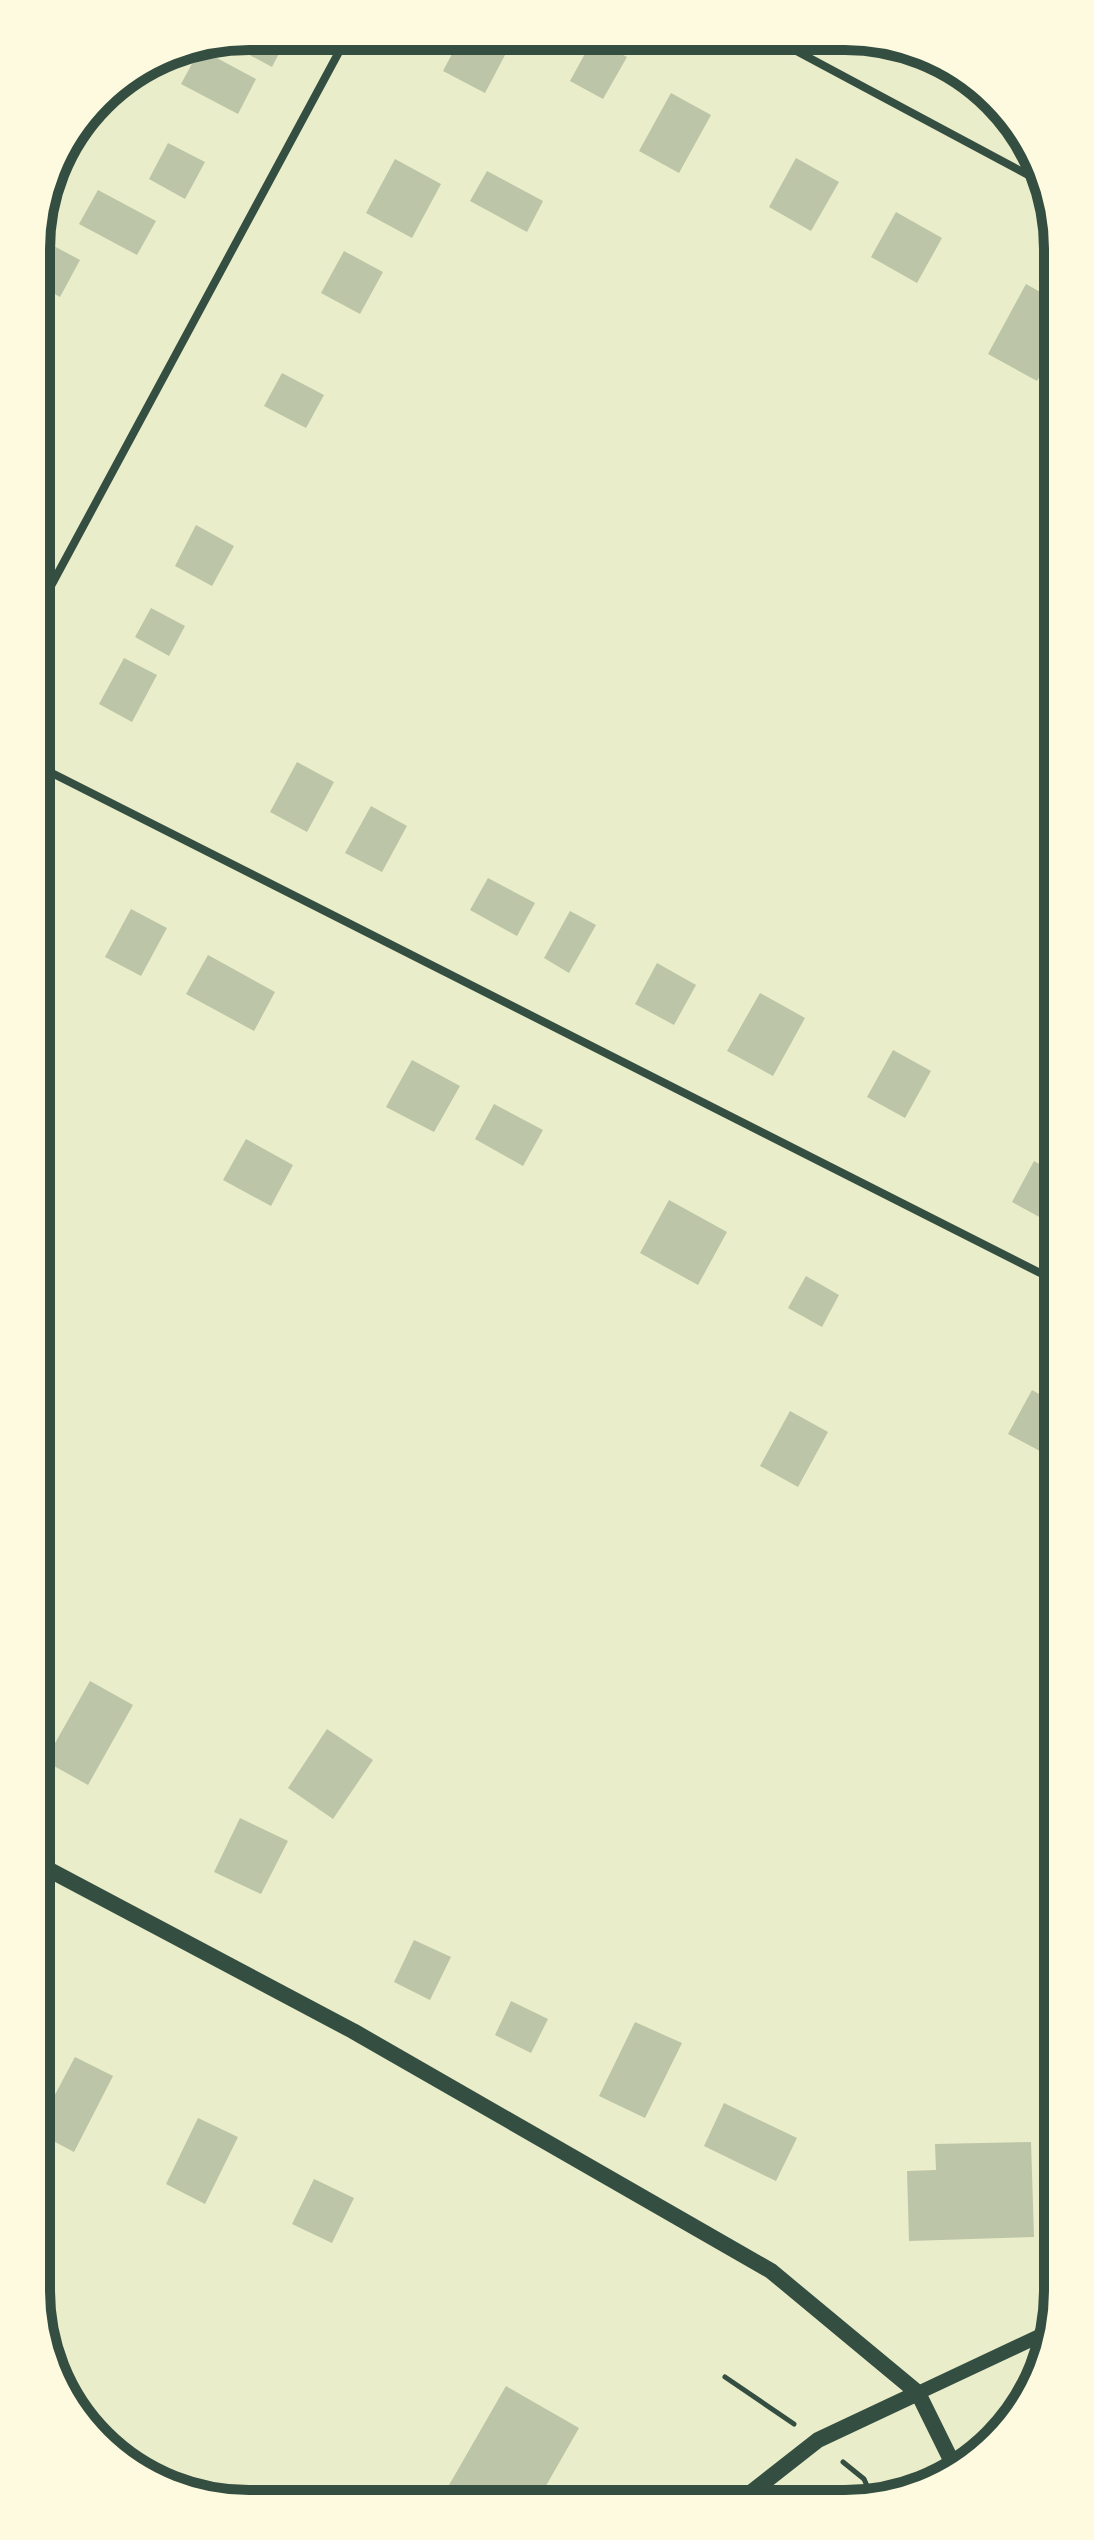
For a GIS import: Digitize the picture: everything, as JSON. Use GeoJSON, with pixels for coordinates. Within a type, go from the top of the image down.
{"type":"FeatureCollection","features":[{"type":"Feature","properties":{"kind":"main road"},"geometry":{"type":"LineString","coordinates":[[50,1870],[353,2031],[771,2271],[918,2393],[951,2459]]}},
{"type":"Feature","properties":{"kind":"main road"},"geometry":{"type":"LineString","coordinates":[[754,2490],[818,2440],[918,2393]]}},
{"type":"Feature","properties":{"kind":"street"},"geometry":{"type":"LineString","coordinates":[[50,588],[340,50]]}},
{"type":"Feature","properties":{"kind":"street"},"geometry":{"type":"LineString","coordinates":[[795,50],[1030,176]]}},
{"type":"Feature","properties":{"kind":"street"},"geometry":{"type":"LineString","coordinates":[[50,772],[1044,1275]]}},
{"type":"Feature","properties":{"kind":"street"},"geometry":{"type":"LineString","coordinates":[[918,2393],[1039,2336]]}},
{"type":"Feature","properties":{"kind":"building"},"geometry":{"type":"Polygon","coordinates":[[[281,50],[272,67],[241,51],[281,50]]]}},
{"type":"Feature","properties":{"kind":"building"},"geometry":{"type":"Polygon","coordinates":[[[454,50],[508,50],[485,93],[443,71],[454,50]]]}},
{"type":"Feature","properties":{"kind":"building"},"geometry":{"type":"Polygon","coordinates":[[[587,50],[614,50],[627,57],[603,99],[570,81],[587,50]]]}},
{"type":"Feature","properties":{"kind":"building"},"geometry":{"type":"Polygon","coordinates":[[[210,54],[256,79],[238,114],[181,84],[195,58],[210,54]]]}},
{"type":"Feature","properties":{"kind":"building"},"geometry":{"type":"Polygon","coordinates":[[[671,93],[711,115],[679,173],[639,151],[671,93]]]}},
{"type":"Feature","properties":{"kind":"building"},"geometry":{"type":"Polygon","coordinates":[[[168,143],[205,162],[185,199],[149,179],[168,143]]]}},
{"type":"Feature","properties":{"kind":"building"},"geometry":{"type":"Polygon","coordinates":[[[796,158],[839,182],[811,231],[769,207],[796,158]]]}},
{"type":"Feature","properties":{"kind":"building"},"geometry":{"type":"Polygon","coordinates":[[[395,159],[441,184],[412,238],[366,213],[395,159]]]}},
{"type":"Feature","properties":{"kind":"building"},"geometry":{"type":"Polygon","coordinates":[[[487,171],[543,201],[527,232],[470,201],[487,171]]]}},
{"type":"Feature","properties":{"kind":"building"},"geometry":{"type":"Polygon","coordinates":[[[98,190],[156,221],[137,255],[79,224],[98,190]]]}},
{"type":"Feature","properties":{"kind":"building"},"geometry":{"type":"Polygon","coordinates":[[[896,212],[942,238],[917,283],[871,257],[896,212]]]}},
{"type":"Feature","properties":{"kind":"building"},"geometry":{"type":"Polygon","coordinates":[[[50,244],[80,260],[60,297],[50,291],[50,244]]]}},
{"type":"Feature","properties":{"kind":"building"},"geometry":{"type":"Polygon","coordinates":[[[344,251],[383,272],[360,314],[321,293],[344,251]]]}},
{"type":"Feature","properties":{"kind":"building"},"geometry":{"type":"Polygon","coordinates":[[[1026,284],[1044,294],[1044,368],[1037,381],[988,354],[1026,284]]]}},
{"type":"Feature","properties":{"kind":"building"},"geometry":{"type":"Polygon","coordinates":[[[282,373],[324,395],[306,428],[264,406],[282,373]]]}},
{"type":"Feature","properties":{"kind":"building"},"geometry":{"type":"Polygon","coordinates":[[[196,525],[234,546],[212,586],[175,566],[196,525]]]}},
{"type":"Feature","properties":{"kind":"building"},"geometry":{"type":"Polygon","coordinates":[[[151,608],[185,626],[169,656],[135,637],[151,608]]]}},
{"type":"Feature","properties":{"kind":"building"},"geometry":{"type":"Polygon","coordinates":[[[124,658],[157,675],[132,722],[99,704],[124,658]]]}},
{"type":"Feature","properties":{"kind":"building"},"geometry":{"type":"Polygon","coordinates":[[[297,762],[334,782],[307,832],[270,812],[297,762]]]}},
{"type":"Feature","properties":{"kind":"building"},"geometry":{"type":"Polygon","coordinates":[[[371,806],[407,826],[382,872],[345,853],[371,806]]]}},
{"type":"Feature","properties":{"kind":"building"},"geometry":{"type":"Polygon","coordinates":[[[488,878],[535,903],[517,936],[470,910],[488,878]]]}},
{"type":"Feature","properties":{"kind":"building"},"geometry":{"type":"Polygon","coordinates":[[[131,909],[167,928],[141,976],[105,957],[131,909]]]}},
{"type":"Feature","properties":{"kind":"building"},"geometry":{"type":"Polygon","coordinates":[[[570,911],[596,925],[569,973],[544,958],[570,911]]]}},
{"type":"Feature","properties":{"kind":"building"},"geometry":{"type":"Polygon","coordinates":[[[208,955],[275,992],[254,1031],[186,994],[208,955]]]}},
{"type":"Feature","properties":{"kind":"building"},"geometry":{"type":"Polygon","coordinates":[[[657,963],[696,985],[674,1025],[635,1004],[657,963]]]}},
{"type":"Feature","properties":{"kind":"building"},"geometry":{"type":"Polygon","coordinates":[[[760,993],[805,1018],[773,1076],[727,1051],[760,993]]]}},
{"type":"Feature","properties":{"kind":"building"},"geometry":{"type":"Polygon","coordinates":[[[893,1050],[931,1071],[905,1118],[867,1097],[893,1050]]]}},
{"type":"Feature","properties":{"kind":"building"},"geometry":{"type":"Polygon","coordinates":[[[412,1060],[460,1086],[434,1132],[386,1107],[412,1060]]]}},
{"type":"Feature","properties":{"kind":"building"},"geometry":{"type":"Polygon","coordinates":[[[494,1104],[543,1130],[523,1166],[475,1139],[494,1104]]]}},
{"type":"Feature","properties":{"kind":"building"},"geometry":{"type":"Polygon","coordinates":[[[246,1139],[293,1165],[271,1206],[223,1180],[246,1139]]]}},
{"type":"Feature","properties":{"kind":"building"},"geometry":{"type":"Polygon","coordinates":[[[1034,1161],[1044,1166],[1044,1220],[1012,1202],[1034,1161]]]}},
{"type":"Feature","properties":{"kind":"building"},"geometry":{"type":"Polygon","coordinates":[[[669,1200],[727,1232],[698,1285],[640,1253],[669,1200]]]}},
{"type":"Feature","properties":{"kind":"building"},"geometry":{"type":"Polygon","coordinates":[[[806,1276],[839,1295],[822,1327],[788,1308],[806,1276]]]}},
{"type":"Feature","properties":{"kind":"building"},"geometry":{"type":"Polygon","coordinates":[[[1032,1390],[1044,1397],[1044,1453],[1008,1434],[1032,1390]]]}},
{"type":"Feature","properties":{"kind":"building"},"geometry":{"type":"Polygon","coordinates":[[[790,1411],[828,1432],[798,1487],[760,1466],[790,1411]]]}},
{"type":"Feature","properties":{"kind":"building"},"geometry":{"type":"Polygon","coordinates":[[[90,1681],[133,1705],[88,1785],[50,1764],[50,1752],[90,1681]]]}},
{"type":"Feature","properties":{"kind":"building"},"geometry":{"type":"Polygon","coordinates":[[[327,1729],[373,1760],[333,1819],[288,1788],[327,1729]]]}},
{"type":"Feature","properties":{"kind":"building"},"geometry":{"type":"Polygon","coordinates":[[[240,1818],[288,1841],[261,1894],[214,1872],[240,1818]]]}},
{"type":"Feature","properties":{"kind":"building"},"geometry":{"type":"Polygon","coordinates":[[[414,1940],[451,1957],[430,2000],[394,1982],[414,1940]]]}},
{"type":"Feature","properties":{"kind":"building"},"geometry":{"type":"Polygon","coordinates":[[[511,2001],[548,2019],[531,2053],[495,2035],[511,2001]]]}},
{"type":"Feature","properties":{"kind":"building"},"geometry":{"type":"Polygon","coordinates":[[[635,2022],[682,2043],[645,2118],[599,2096],[635,2022]]]}},
{"type":"Feature","properties":{"kind":"building"},"geometry":{"type":"Polygon","coordinates":[[[75,2057],[113,2076],[74,2152],[50,2139],[50,2104],[75,2057]]]}},
{"type":"Feature","properties":{"kind":"building"},"geometry":{"type":"Polygon","coordinates":[[[724,2103],[797,2138],[776,2181],[704,2146],[724,2103]]]}},
{"type":"Feature","properties":{"kind":"building"},"geometry":{"type":"Polygon","coordinates":[[[198,2118],[238,2137],[205,2204],[166,2184],[198,2118]]]}},
{"type":"Feature","properties":{"kind":"building"},"geometry":{"type":"Polygon","coordinates":[[[1031,2142],[1034,2237],[909,2241],[907,2171],[936,2170],[935,2144],[1031,2142]]]}},
{"type":"Feature","properties":{"kind":"building"},"geometry":{"type":"Polygon","coordinates":[[[314,2179],[354,2198],[332,2243],[292,2224],[314,2179]]]}},
{"type":"Feature","properties":{"kind":"building"},"geometry":{"type":"Polygon","coordinates":[[[506,2386],[579,2428],[544,2490],[446,2490],[506,2386]]]}}]}
